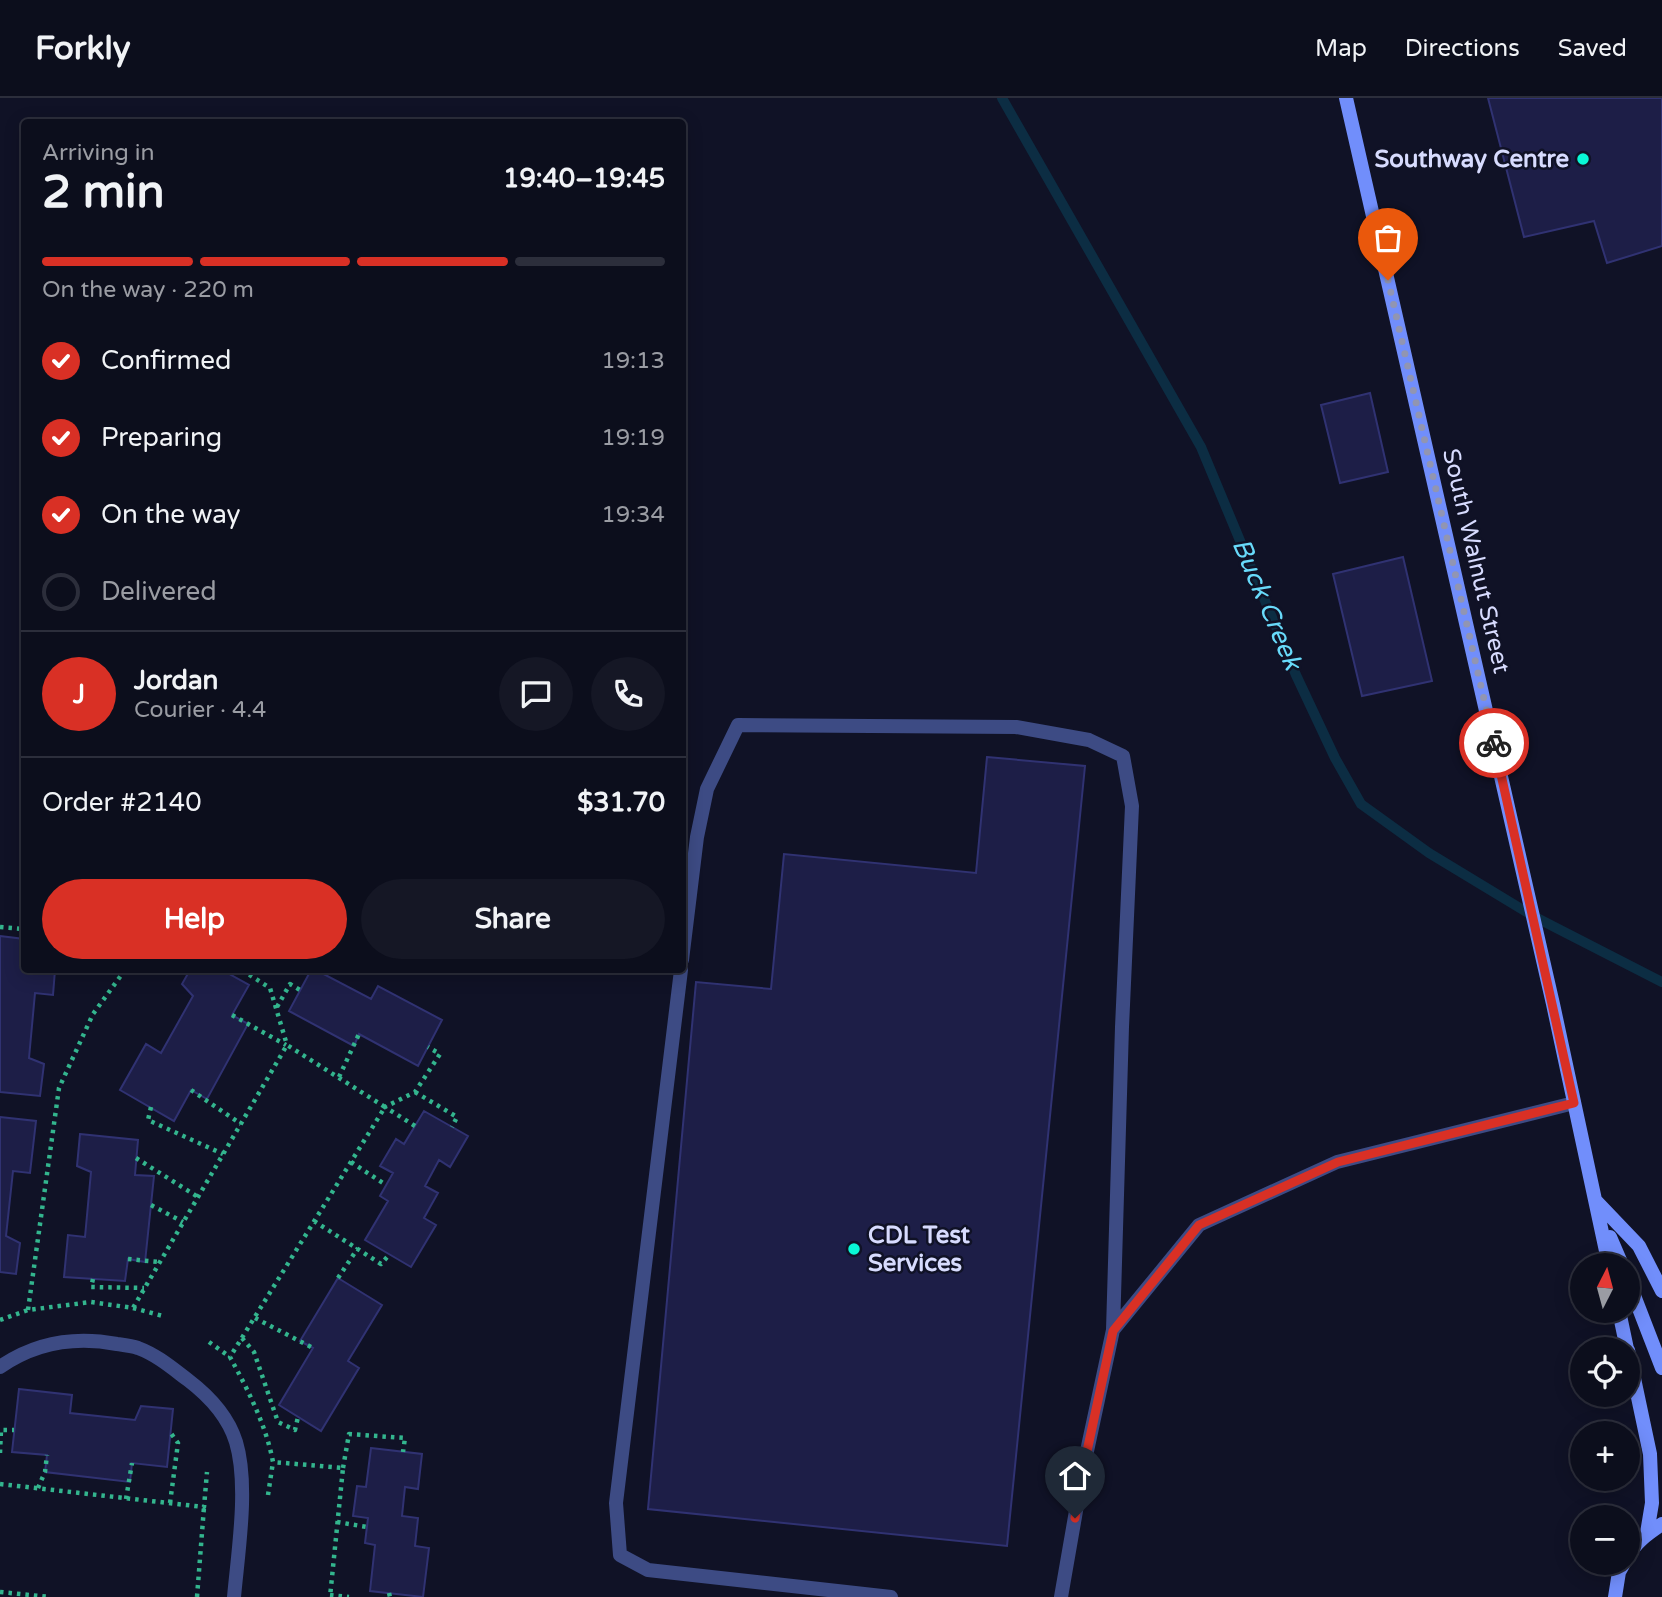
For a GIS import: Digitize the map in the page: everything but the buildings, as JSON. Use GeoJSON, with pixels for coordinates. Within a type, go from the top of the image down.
{"type":"FeatureCollection","features":[{"type":"Feature","properties":{"kind":"main road","name":"South Walnut Street"},"geometry":{"type":"LineString","coordinates":[[1346,98],[1527,887],[1606,1253]]}},
{"type":"Feature","properties":{"kind":"main road","name":"South Walnut Street"},"geometry":{"type":"LineString","coordinates":[[1595,1200],[1617,1253]]}},
{"type":"Feature","properties":{"kind":"main road"},"geometry":{"type":"LineString","coordinates":[[1595,1200],[1639,1246],[1662,1291]]}},
{"type":"Feature","properties":{"kind":"main road"},"geometry":{"type":"LineString","coordinates":[[1640,1311],[1662,1368]]}},
{"type":"Feature","properties":{"kind":"main road"},"geometry":{"type":"LineString","coordinates":[[1640,1407],[1650,1454],[1652,1503],[1647,1534]]}},
{"type":"Feature","properties":{"kind":"main road"},"geometry":{"type":"LineString","coordinates":[[1640,1541],[1662,1524]]}},
{"type":"Feature","properties":{"kind":"main road"},"geometry":{"type":"LineString","coordinates":[[1615,1597],[1619,1575]]}},
{"type":"Feature","properties":{"kind":"street"},"geometry":{"type":"LineString","coordinates":[[686,929],[707,789],[738,725],[1016,727],[1089,740],[1123,756],[1132,806],[1113,1331],[1084,1465],[1060,1597]]}},
{"type":"Feature","properties":{"kind":"street"},"geometry":{"type":"LineString","coordinates":[[681,973],[616,1503],[620,1555],[648,1570],[891,1597]]}},
{"type":"Feature","properties":{"kind":"street"},"geometry":{"type":"LineString","coordinates":[[1113,1331],[1199,1225],[1338,1162],[1574,1103]]}},
{"type":"Feature","properties":{"kind":"street"},"geometry":{"type":"LineString","coordinates":[[0,1367],[39,1347],[69,1340],[101,1341],[137,1348],[155,1356],[204,1392],[220,1410],[233,1433],[237,1447],[242,1483],[234,1597]]}},
{"type":"Feature","properties":{"kind":"path"},"geometry":{"type":"LineString","coordinates":[[0,927],[21,929]]}},
{"type":"Feature","properties":{"kind":"path"},"geometry":{"type":"LineString","coordinates":[[28,1310],[59,1088],[93,1014],[123,973]]}},
{"type":"Feature","properties":{"kind":"path"},"geometry":{"type":"LineString","coordinates":[[133,1308],[287,1045],[270,988],[247,973]]}},
{"type":"Feature","properties":{"kind":"path"},"geometry":{"type":"LineString","coordinates":[[276,1007],[290,984],[300,990]]}},
{"type":"Feature","properties":{"kind":"path"},"geometry":{"type":"LineString","coordinates":[[232,1015],[287,1045],[415,1126]]}},
{"type":"Feature","properties":{"kind":"path"},"geometry":{"type":"LineString","coordinates":[[339,1077],[359,1034]]}},
{"type":"Feature","properties":{"kind":"path"},"geometry":{"type":"LineString","coordinates":[[230,1357],[385,1107],[415,1092],[440,1054],[428,1046]]}},
{"type":"Feature","properties":{"kind":"path"},"geometry":{"type":"LineString","coordinates":[[191,1090],[241,1124]]}},
{"type":"Feature","properties":{"kind":"path"},"geometry":{"type":"LineString","coordinates":[[415,1092],[457,1117],[452,1127]]}},
{"type":"Feature","properties":{"kind":"path"},"geometry":{"type":"LineString","coordinates":[[151,1107],[148,1119],[223,1154]]}},
{"type":"Feature","properties":{"kind":"path"},"geometry":{"type":"LineString","coordinates":[[136,1158],[198,1197]]}},
{"type":"Feature","properties":{"kind":"path"},"geometry":{"type":"LineString","coordinates":[[351,1163],[386,1185]]}},
{"type":"Feature","properties":{"kind":"path"},"geometry":{"type":"LineString","coordinates":[[151,1205],[183,1222]]}},
{"type":"Feature","properties":{"kind":"path"},"geometry":{"type":"LineString","coordinates":[[314,1221],[381,1264],[389,1255]]}},
{"type":"Feature","properties":{"kind":"path"},"geometry":{"type":"LineString","coordinates":[[338,1278],[358,1248]]}},
{"type":"Feature","properties":{"kind":"path"},"geometry":{"type":"LineString","coordinates":[[128,1259],[160,1262]]}},
{"type":"Feature","properties":{"kind":"path"},"geometry":{"type":"LineString","coordinates":[[93,1279],[91,1287],[145,1288]]}},
{"type":"Feature","properties":{"kind":"path"},"geometry":{"type":"LineString","coordinates":[[0,1320],[28,1310],[91,1302],[133,1308],[163,1316]]}},
{"type":"Feature","properties":{"kind":"path"},"geometry":{"type":"LineString","coordinates":[[255,1318],[313,1348]]}},
{"type":"Feature","properties":{"kind":"path"},"geometry":{"type":"LineString","coordinates":[[242,1338],[254,1352],[278,1422],[295,1430],[298,1417]]}},
{"type":"Feature","properties":{"kind":"path"},"geometry":{"type":"LineString","coordinates":[[209,1342],[230,1357],[247,1387],[270,1443],[273,1462],[267,1503]]}},
{"type":"Feature","properties":{"kind":"path"},"geometry":{"type":"LineString","coordinates":[[0,1453],[1,1430],[14,1430]]}},
{"type":"Feature","properties":{"kind":"path"},"geometry":{"type":"LineString","coordinates":[[170,1432],[177,1444],[170,1503]]}},
{"type":"Feature","properties":{"kind":"path"},"geometry":{"type":"LineString","coordinates":[[349,1597],[330,1596],[342,1468],[349,1434],[405,1438],[403,1451]]}},
{"type":"Feature","properties":{"kind":"path"},"geometry":{"type":"LineString","coordinates":[[38,1488],[45,1472],[47,1455]]}},
{"type":"Feature","properties":{"kind":"path"},"geometry":{"type":"LineString","coordinates":[[273,1462],[342,1468]]}},
{"type":"Feature","properties":{"kind":"path"},"geometry":{"type":"LineString","coordinates":[[126,1499],[132,1463]]}},
{"type":"Feature","properties":{"kind":"path"},"geometry":{"type":"LineString","coordinates":[[197,1597],[206,1472]]}},
{"type":"Feature","properties":{"kind":"path"},"geometry":{"type":"LineString","coordinates":[[0,1485],[204,1507]]}},
{"type":"Feature","properties":{"kind":"path"},"geometry":{"type":"LineString","coordinates":[[337,1521],[367,1527]]}},
{"type":"Feature","properties":{"kind":"path"},"geometry":{"type":"LineString","coordinates":[[0,1592],[49,1597]]}},
{"type":"Feature","properties":{"kind":"waterway","name":"Buck Creek"},"geometry":{"type":"LineString","coordinates":[[1002,98],[1201,447],[1296,675],[1335,758],[1361,804],[1429,853],[1533,916],[1662,982]]}},
{"type":"Feature","properties":{"kind":"way so far"},"geometry":{"type":"LineString","coordinates":[[1388,280],[1494,743]]}},
{"type":"Feature","properties":{"kind":"place","name":"Southway Centre"},"geometry":{"type":"Point","coordinates":[1583,159]}},
{"type":"Feature","properties":{"kind":"place","name":"CDL Test Services"},"geometry":{"type":"Point","coordinates":[854,1249]}},
{"type":"Feature","properties":{"kind":"route"},"geometry":{"type":"LineString","coordinates":[[1075,1518],[1113,1331],[1199,1225],[1338,1162],[1574,1103],[1494,743]]}}]}
